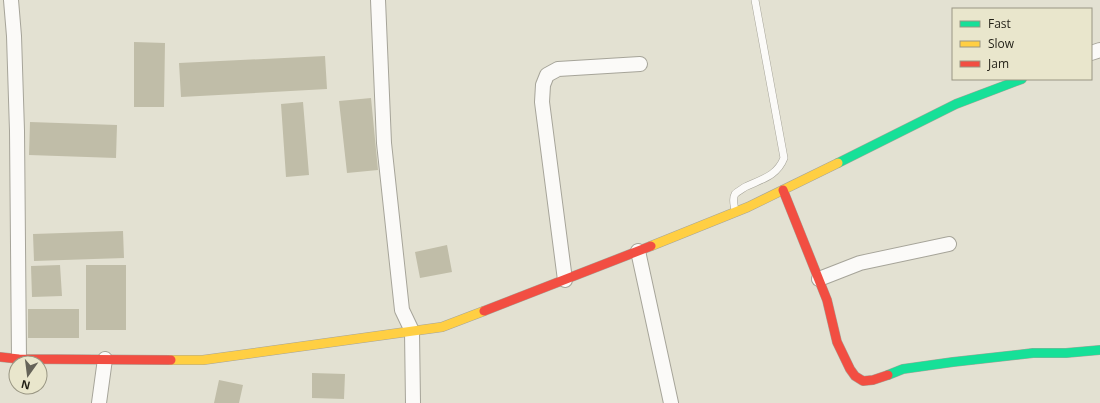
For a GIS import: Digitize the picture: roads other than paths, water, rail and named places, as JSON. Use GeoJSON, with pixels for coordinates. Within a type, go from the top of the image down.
{"type":"FeatureCollection","features":[{"type":"Feature","properties":{"kind":"street"},"geometry":{"type":"LineString","coordinates":[[11,0],[14,36],[17,130],[18,355]]}},
{"type":"Feature","properties":{"kind":"street"},"geometry":{"type":"LineString","coordinates":[[378,0],[384,143],[402,310],[412,331],[413,403]]}},
{"type":"Feature","properties":{"kind":"street"},"geometry":{"type":"LineString","coordinates":[[565,280],[542,102],[543,86],[547,75],[558,69],[640,64]]}},
{"type":"Feature","properties":{"kind":"street"},"geometry":{"type":"LineString","coordinates":[[48,359],[203,360],[442,327],[736,212],[956,104],[1019,80]]}},
{"type":"Feature","properties":{"kind":"street"},"geometry":{"type":"LineString","coordinates":[[783,190],[827,300],[837,342],[855,376],[863,380],[873,380],[903,369],[953,362],[1033,354],[1100,350]]}},
{"type":"Feature","properties":{"kind":"street"},"geometry":{"type":"LineString","coordinates":[[819,279],[860,263],[949,244]]}},
{"type":"Feature","properties":{"kind":"street"},"geometry":{"type":"LineString","coordinates":[[638,251],[670,403]]}},
{"type":"Feature","properties":{"kind":"street"},"geometry":{"type":"LineString","coordinates":[[0,348],[11,355]]}},
{"type":"Feature","properties":{"kind":"street"},"geometry":{"type":"LineString","coordinates":[[99,403],[105,359]]}},
{"type":"Feature","properties":{"kind":"lane"},"geometry":{"type":"LineString","coordinates":[[736,212],[733,200],[735,194],[776,172],[781,166],[784,158],[754,0]]}}]}
